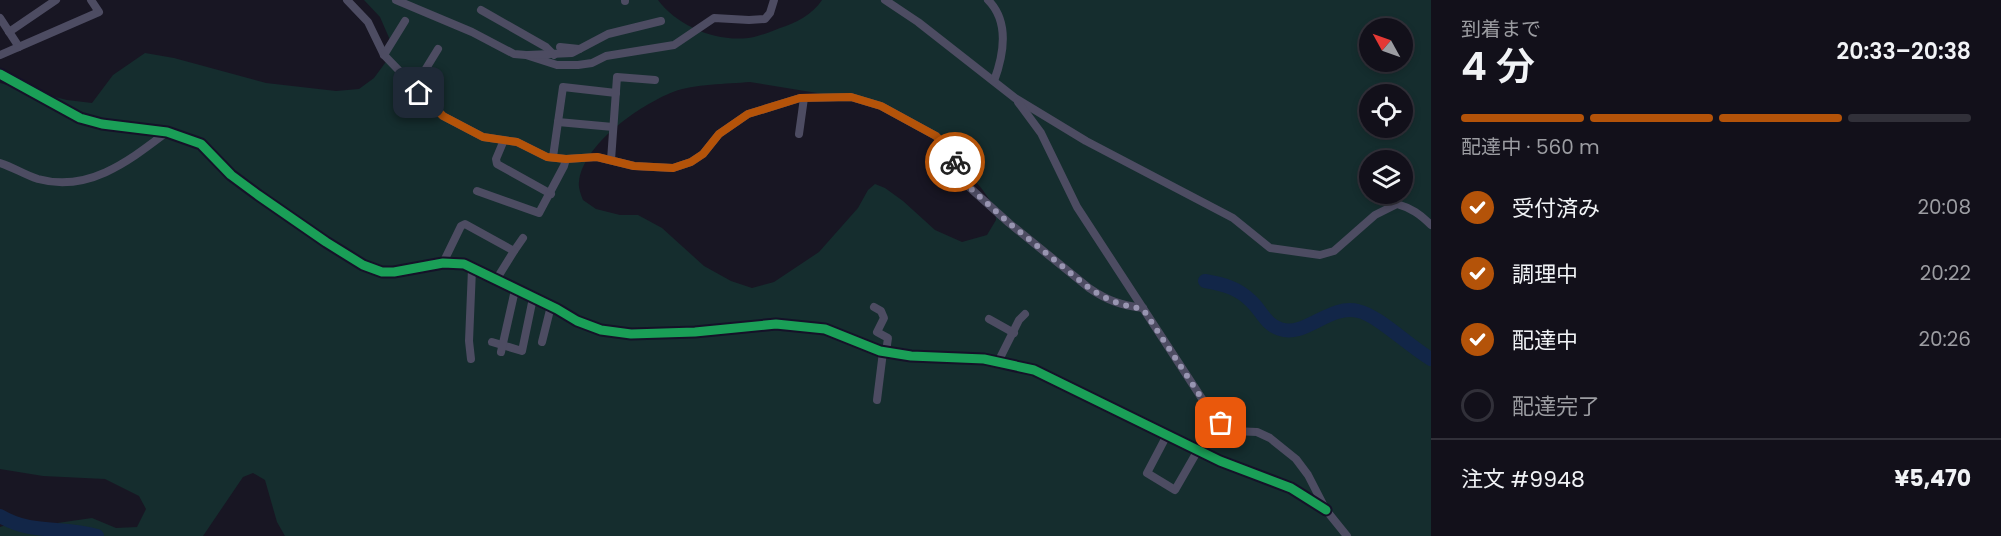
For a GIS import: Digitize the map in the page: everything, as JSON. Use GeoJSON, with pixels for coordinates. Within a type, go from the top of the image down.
{"type":"FeatureCollection","features":[{"type":"Feature","properties":{"kind":"street"},"geometry":{"type":"LineString","coordinates":[[9,32],[56,0]]}},
{"type":"Feature","properties":{"kind":"street"},"geometry":{"type":"LineString","coordinates":[[0,55],[99,12],[91,0]]}},
{"type":"Feature","properties":{"kind":"street"},"geometry":{"type":"LineString","coordinates":[[347,0],[368,22],[384,55],[443,116],[483,137],[517,142],[533,151],[553,157],[566,159],[597,157],[634,166],[673,168],[691,162],[703,154],[719,134],[748,114],[804,98],[851,97],[881,106],[936,136],[948,149],[969,187],[1009,223],[1100,296],[1119,305],[1143,309]]}},
{"type":"Feature","properties":{"kind":"street"},"geometry":{"type":"LineString","coordinates":[[396,0],[410,3],[513,54],[572,53],[608,34],[662,21]]}},
{"type":"Feature","properties":{"kind":"street"},"geometry":{"type":"LineString","coordinates":[[526,55],[557,65],[567,65],[592,63],[606,56],[674,45],[714,18],[749,20],[765,18],[770,13],[774,0]]}},
{"type":"Feature","properties":{"kind":"street"},"geometry":{"type":"LineString","coordinates":[[885,0],[918,22],[1015,98],[1086,141],[1233,218],[1270,248],[1320,255],[1334,251],[1375,215],[1397,204],[1408,207],[1431,225]]}},
{"type":"Feature","properties":{"kind":"street"},"geometry":{"type":"LineString","coordinates":[[988,0],[996,9],[1001,20],[1002,32],[1002,60],[994,81]]}},
{"type":"Feature","properties":{"kind":"street"},"geometry":{"type":"LineString","coordinates":[[481,10],[546,47],[567,65]]}},
{"type":"Feature","properties":{"kind":"street"},"geometry":{"type":"LineString","coordinates":[[0,18],[19,47]]}},
{"type":"Feature","properties":{"kind":"street"},"geometry":{"type":"LineString","coordinates":[[384,55],[405,21]]}},
{"type":"Feature","properties":{"kind":"street"},"geometry":{"type":"LineString","coordinates":[[560,47],[580,49]]}},
{"type":"Feature","properties":{"kind":"street"},"geometry":{"type":"LineString","coordinates":[[414,88],[438,49]]}},
{"type":"Feature","properties":{"kind":"street"},"geometry":{"type":"LineString","coordinates":[[0,74],[80,118],[102,124],[167,132],[201,144],[231,175],[363,266],[382,272],[394,272],[443,263],[464,264],[577,321],[601,330],[632,334],[695,332],[776,324],[825,329],[884,352],[912,356],[984,359],[1034,369],[1220,461],[1291,488],[1326,510]]}},
{"type":"Feature","properties":{"kind":"street"},"geometry":{"type":"LineString","coordinates":[[611,160],[617,77],[655,80]]}},
{"type":"Feature","properties":{"kind":"street"},"geometry":{"type":"LineString","coordinates":[[553,157],[563,87],[616,93]]}},
{"type":"Feature","properties":{"kind":"street"},"geometry":{"type":"LineString","coordinates":[[799,134],[804,98]]}},
{"type":"Feature","properties":{"kind":"street"},"geometry":{"type":"LineString","coordinates":[[1015,98],[1041,133],[1077,207],[1212,414],[1233,431],[1257,432],[1270,438],[1296,459],[1308,475],[1326,510],[1347,536]]}},
{"type":"Feature","properties":{"kind":"street"},"geometry":{"type":"LineString","coordinates":[[558,122],[613,127]]}},
{"type":"Feature","properties":{"kind":"street"},"geometry":{"type":"LineString","coordinates":[[0,163],[38,179],[56,182],[82,181],[108,173],[167,132]]}},
{"type":"Feature","properties":{"kind":"street"},"geometry":{"type":"LineString","coordinates":[[504,140],[496,159],[497,164],[551,194]]}},
{"type":"Feature","properties":{"kind":"street"},"geometry":{"type":"LineString","coordinates":[[477,191],[539,213],[551,194],[566,159]]}},
{"type":"Feature","properties":{"kind":"street"},"geometry":{"type":"LineString","coordinates":[[443,263],[461,226],[465,224],[514,251]]}},
{"type":"Feature","properties":{"kind":"street"},"geometry":{"type":"LineString","coordinates":[[496,280],[524,238]]}},
{"type":"Feature","properties":{"kind":"street"},"geometry":{"type":"LineString","coordinates":[[471,358],[469,341],[472,269]]}},
{"type":"Feature","properties":{"kind":"street"},"geometry":{"type":"LineString","coordinates":[[502,349],[515,290]]}},
{"type":"Feature","properties":{"kind":"street"},"geometry":{"type":"LineString","coordinates":[[492,342],[502,349],[522,351],[533,298]]}},
{"type":"Feature","properties":{"kind":"street"},"geometry":{"type":"LineString","coordinates":[[542,342],[551,306]]}},
{"type":"Feature","properties":{"kind":"street"},"geometry":{"type":"LineString","coordinates":[[874,307],[881,311],[884,318],[877,333],[888,338],[878,400]]}},
{"type":"Feature","properties":{"kind":"street"},"geometry":{"type":"LineString","coordinates":[[998,362],[1019,320],[1025,314]]}},
{"type":"Feature","properties":{"kind":"street"},"geometry":{"type":"LineString","coordinates":[[989,319],[1014,333]]}},
{"type":"Feature","properties":{"kind":"street"},"geometry":{"type":"LineString","coordinates":[[1167,435],[1147,473],[1175,490],[1198,450]]}},
{"type":"Feature","properties":{"kind":"green space"},"geometry":{"type":"Polygon","coordinates":[[[364,0],[658,0],[666,10],[688,25],[714,35],[741,39],[757,36],[792,23],[809,14],[822,0],[1431,0],[1431,536],[285,536],[277,522],[265,480],[253,473],[243,477],[203,536],[0,536],[0,527],[9,524],[37,526],[92,518],[116,528],[137,527],[146,509],[139,496],[105,479],[43,476],[0,469],[0,83],[67,100],[92,103],[113,75],[145,53],[174,58],[266,83],[336,91],[359,89],[374,78],[388,59],[390,40],[380,17],[364,0]],[[750,82],[681,89],[660,98],[630,116],[602,140],[583,168],[579,184],[583,200],[596,209],[620,215],[638,215],[662,228],[704,266],[731,281],[752,288],[774,282],[819,252],[858,208],[868,190],[875,184],[903,201],[935,230],[962,242],[987,235],[996,220],[995,208],[955,158],[911,120],[866,101],[750,82]]]}},
{"type":"Feature","properties":{"kind":"waterway"},"geometry":{"type":"LineString","coordinates":[[1205,281],[1224,285],[1241,293],[1271,324],[1289,331],[1299,329],[1337,312],[1358,311],[1385,325],[1431,359]]}},
{"type":"Feature","properties":{"kind":"waterway"},"geometry":{"type":"LineString","coordinates":[[0,516],[25,526],[97,536]]}},
{"type":"Feature","properties":{"kind":"cycle path"},"geometry":{"type":"LineString","coordinates":[[0,74],[80,118],[102,124],[167,132],[201,144],[231,175],[258,195],[363,265],[382,272],[443,263],[464,264],[577,321],[601,330],[631,334],[695,332],[776,324],[825,329],[880,351],[911,356],[984,359],[1034,370],[1220,461],[1291,488],[1326,510]]}},
{"type":"Feature","properties":{"kind":"way so far"},"geometry":{"type":"LineString","coordinates":[[955,162],[969,187],[1089,288],[1119,305],[1143,309],[1212,414],[1221,423]]}},
{"type":"Feature","properties":{"kind":"route"},"geometry":{"type":"LineString","coordinates":[[419,93],[443,116],[483,137],[517,142],[547,157],[566,159],[597,157],[634,166],[673,168],[691,162],[703,154],[719,134],[748,114],[800,98],[851,97],[881,106],[936,136],[948,149],[955,162]]}}]}
